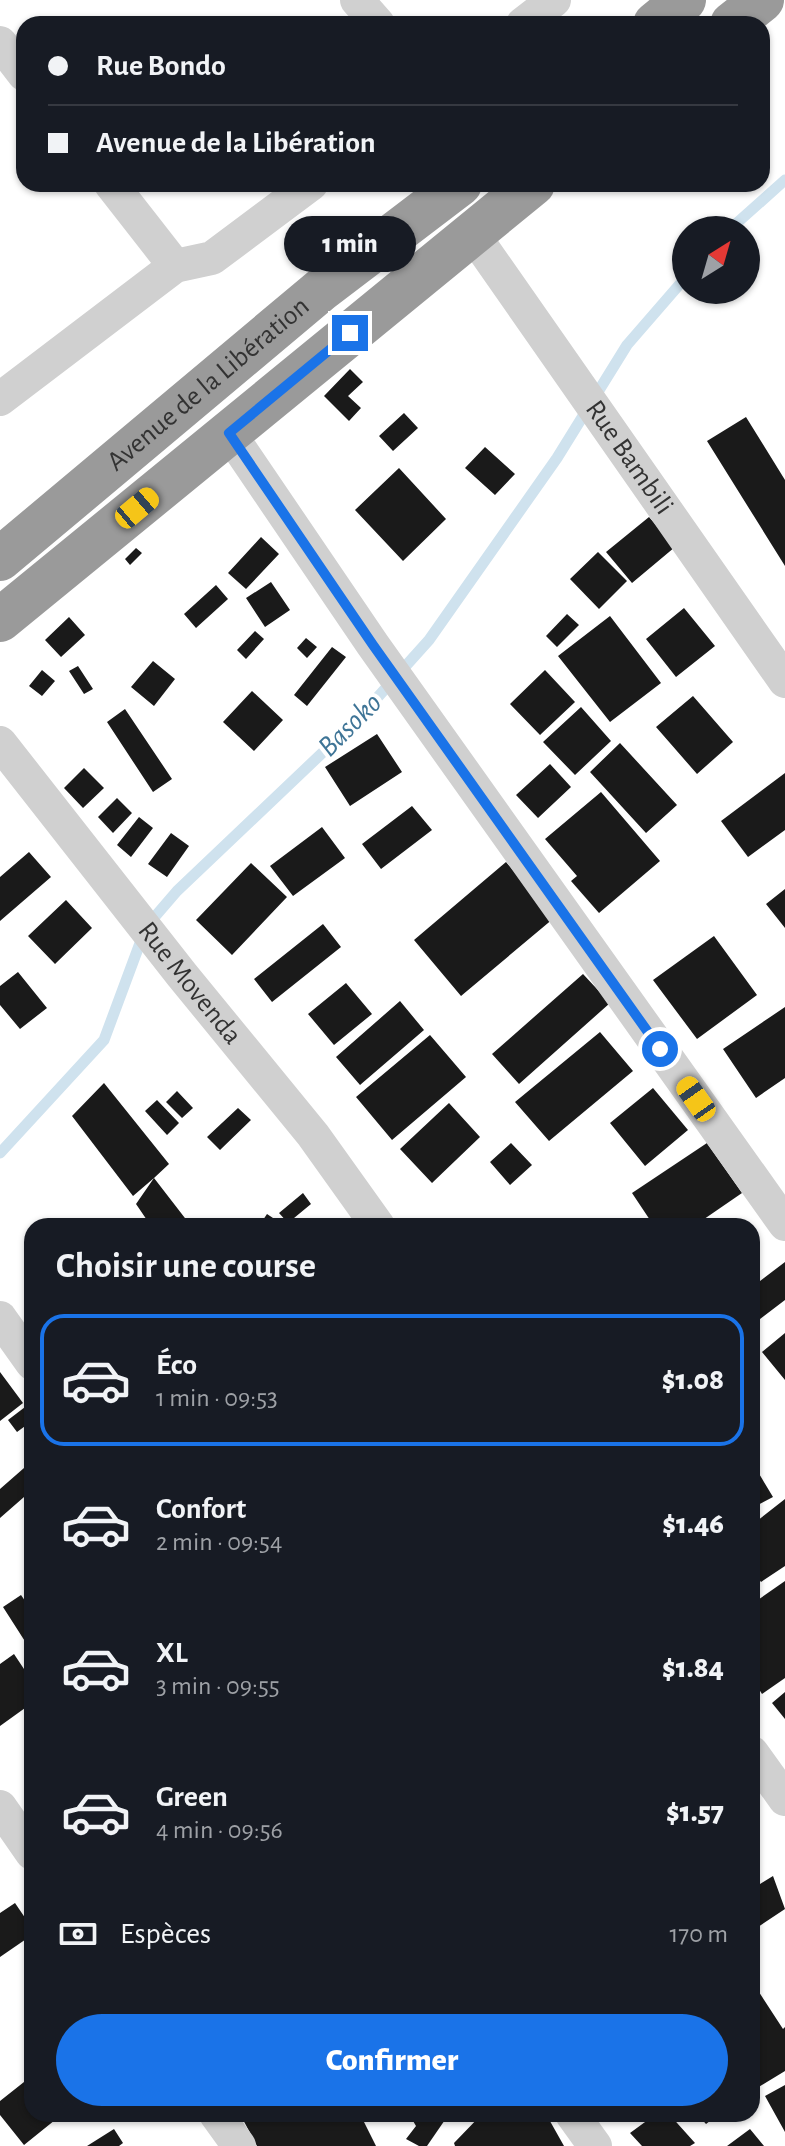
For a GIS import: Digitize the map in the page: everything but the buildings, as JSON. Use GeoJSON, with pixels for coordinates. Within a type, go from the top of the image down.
{"type":"FeatureCollection","features":[{"type":"Feature","properties":{"kind":"highway"},"geometry":{"type":"LineString","coordinates":[[665,16],[684,0]]}},
{"type":"Feature","properties":{"kind":"highway"},"geometry":{"type":"LineString","coordinates":[[742,16],[762,0]]}},
{"type":"Feature","properties":{"kind":"highway","name":"Avenue de la Libération"},"geometry":{"type":"LineString","coordinates":[[0,559],[322,289],[449,192]]}},
{"type":"Feature","properties":{"kind":"highway","name":"Avenue de la Libération"},"geometry":{"type":"LineString","coordinates":[[0,620],[523,192]]}},
{"type":"Feature","properties":{"kind":"street"},"geometry":{"type":"LineString","coordinates":[[357,0],[371,16]]}},
{"type":"Feature","properties":{"kind":"street"},"geometry":{"type":"LineString","coordinates":[[533,16],[554,0]]}},
{"type":"Feature","properties":{"kind":"street"},"geometry":{"type":"LineString","coordinates":[[0,43],[16,64]]}},
{"type":"Feature","properties":{"kind":"street"},"geometry":{"type":"LineString","coordinates":[[117,192],[175,266]]}},
{"type":"Feature","properties":{"kind":"street"},"geometry":{"type":"LineString","coordinates":[[0,399],[175,266],[212,258],[300,192]]}},
{"type":"Feature","properties":{"kind":"street","name":"Rue Bambili"},"geometry":{"type":"LineString","coordinates":[[472,233],[785,681]]}},
{"type":"Feature","properties":{"kind":"street"},"geometry":{"type":"LineString","coordinates":[[229,433],[373,645],[785,1224]]}},
{"type":"Feature","properties":{"kind":"street","name":"Rue Movenda"},"geometry":{"type":"LineString","coordinates":[[0,743],[182,975],[313,1135],[372,1218]]}},
{"type":"Feature","properties":{"kind":"street"},"geometry":{"type":"LineString","coordinates":[[0,1318],[24,1352]]}},
{"type":"Feature","properties":{"kind":"street"},"geometry":{"type":"LineString","coordinates":[[760,1764],[785,1799]]}},
{"type":"Feature","properties":{"kind":"street"},"geometry":{"type":"LineString","coordinates":[[0,1807],[24,1842]]}},
{"type":"Feature","properties":{"kind":"street"},"geometry":{"type":"LineString","coordinates":[[222,2122],[239,2146]]}},
{"type":"Feature","properties":{"kind":"street"},"geometry":{"type":"LineString","coordinates":[[578,2122],[595,2146]]}},
{"type":"Feature","properties":{"kind":"waterway","name":"Basoko"},"geometry":{"type":"LineString","coordinates":[[745,216],[785,180]]}},
{"type":"Feature","properties":{"kind":"waterway","name":"Basoko"},"geometry":{"type":"LineString","coordinates":[[0,1153],[104,1040],[146,927],[177,891],[359,718],[429,640],[557,458],[627,345],[672,293]]}},
{"type":"Feature","properties":{"kind":"route"},"geometry":{"type":"LineString","coordinates":[[350,333],[229,433],[373,645],[660,1049]]}}]}
